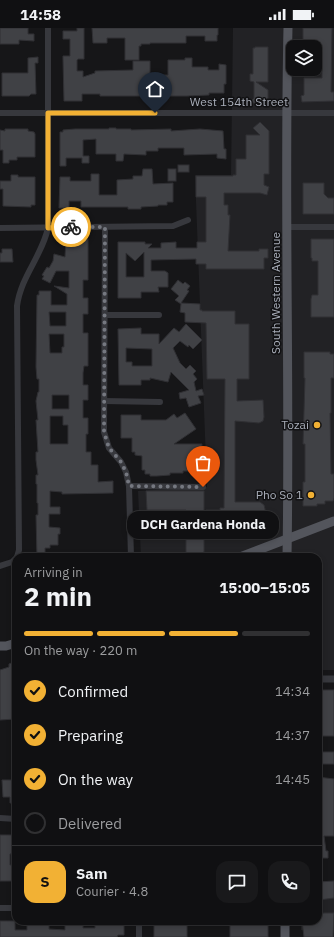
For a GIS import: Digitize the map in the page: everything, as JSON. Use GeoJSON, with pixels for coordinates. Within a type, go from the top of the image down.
{"type":"FeatureCollection","features":[{"type":"Feature","properties":{"kind":"main road","name":"South Western Avenue"},"geometry":{"type":"LineString","coordinates":[[287,553],[288,28]]}},
{"type":"Feature","properties":{"kind":"main road"},"geometry":{"type":"LineString","coordinates":[[251,553],[334,521]]}},
{"type":"Feature","properties":{"kind":"main road"},"geometry":{"type":"LineString","coordinates":[[2,649],[12,645]]}},
{"type":"Feature","properties":{"kind":"main road"},"geometry":{"type":"LineString","coordinates":[[285,925],[285,937]]}},
{"type":"Feature","properties":{"kind":"street"},"geometry":{"type":"LineString","coordinates":[[18,553],[19,550],[17,306],[22,284],[46,238],[48,228],[48,28]]}},
{"type":"Feature","properties":{"kind":"street","name":"West 154th Street"},"geometry":{"type":"LineString","coordinates":[[0,113],[334,113]]}},
{"type":"Feature","properties":{"kind":"street"},"geometry":{"type":"LineString","coordinates":[[0,228],[173,226],[188,220]]}},
{"type":"Feature","properties":{"kind":"street"},"geometry":{"type":"LineString","coordinates":[[105,227],[104,432],[109,448],[121,462],[126,472],[129,486],[131,553]]}},
{"type":"Feature","properties":{"kind":"street"},"geometry":{"type":"LineString","coordinates":[[287,227],[334,227]]}},
{"type":"Feature","properties":{"kind":"street"},"geometry":{"type":"LineString","coordinates":[[105,315],[159,315]]}},
{"type":"Feature","properties":{"kind":"street"},"geometry":{"type":"LineString","coordinates":[[104,401],[160,402]]}},
{"type":"Feature","properties":{"kind":"street"},"geometry":{"type":"LineString","coordinates":[[129,486],[203,487]]}},
{"type":"Feature","properties":{"kind":"street"},"geometry":{"type":"LineString","coordinates":[[0,566],[12,562]]}},
{"type":"Feature","properties":{"kind":"street"},"geometry":{"type":"LineString","coordinates":[[322,679],[334,679]]}},
{"type":"Feature","properties":{"kind":"street"},"geometry":{"type":"LineString","coordinates":[[0,818],[12,819]]}},
{"type":"Feature","properties":{"kind":"street"},"geometry":{"type":"LineString","coordinates":[[0,908],[12,908]]}},
{"type":"Feature","properties":{"kind":"street"},"geometry":{"type":"LineString","coordinates":[[139,925],[139,937]]}},
{"type":"Feature","properties":{"kind":"shaded area"},"geometry":{"type":"Polygon","coordinates":[[[233,28],[334,28],[334,670],[322,670],[322,553],[141,553],[138,491],[207,487],[195,175],[231,175],[233,28]]]}},
{"type":"Feature","properties":{"kind":"shaded area"},"geometry":{"type":"Polygon","coordinates":[[[322,881],[334,881],[334,930],[301,930],[301,925],[322,925],[322,881]]]}},
{"type":"Feature","properties":{"kind":"building"},"geometry":{"type":"Polygon","coordinates":[[[0,28],[28,28],[28,34],[34,34],[34,41],[19,40],[19,44],[0,44],[0,28]]]}},
{"type":"Feature","properties":{"kind":"building"},"geometry":{"type":"Polygon","coordinates":[[[77,28],[84,28],[84,59],[77,60],[77,71],[83,71],[83,77],[95,73],[95,71],[133,70],[133,61],[150,61],[150,75],[168,75],[168,60],[185,60],[185,58],[192,58],[192,67],[208,67],[208,70],[219,70],[219,64],[226,65],[226,84],[224,84],[224,93],[209,93],[209,95],[187,96],[100,96],[100,94],[82,94],[82,101],[64,101],[63,56],[70,56],[70,39],[63,39],[63,31],[77,31],[77,28]]]}},
{"type":"Feature","properties":{"kind":"building"},"geometry":{"type":"Polygon","coordinates":[[[92,28],[218,28],[218,35],[217,41],[205,41],[205,36],[186,36],[186,43],[141,44],[141,46],[139,46],[139,60],[125,60],[125,38],[107,38],[107,43],[93,43],[92,28]]]}},
{"type":"Feature","properties":{"kind":"building"},"geometry":{"type":"Polygon","coordinates":[[[303,28],[332,28],[331,92],[334,92],[334,101],[302,102],[301,96],[304,95],[304,78],[322,78],[322,40],[303,40],[303,28]]]}},
{"type":"Feature","properties":{"kind":"building"},"geometry":{"type":"Polygon","coordinates":[[[268,47],[268,82],[256,82],[268,90],[268,103],[249,103],[254,98],[254,82],[250,81],[250,74],[253,74],[253,48],[268,47]]]}},
{"type":"Feature","properties":{"kind":"building"},"geometry":{"type":"Polygon","coordinates":[[[38,57],[38,63],[35,63],[36,94],[31,94],[29,96],[2,96],[2,73],[28,73],[28,58],[38,57]]]}},
{"type":"Feature","properties":{"kind":"building"},"geometry":{"type":"Polygon","coordinates":[[[260,122],[269,131],[269,174],[264,174],[264,185],[269,187],[267,195],[260,193],[224,193],[224,205],[228,205],[228,215],[230,215],[228,251],[259,251],[259,249],[268,249],[268,258],[264,258],[264,269],[206,269],[206,264],[196,264],[196,259],[151,260],[151,271],[165,271],[168,273],[168,287],[158,287],[159,292],[141,292],[141,298],[118,298],[118,242],[145,242],[145,244],[152,244],[148,248],[161,248],[161,243],[176,242],[176,248],[197,248],[197,242],[206,242],[206,197],[196,197],[196,176],[236,175],[236,159],[246,159],[246,135],[260,135],[253,128],[260,122]],[[144,252],[135,261],[126,253],[126,277],[144,277],[144,252]]]}},
{"type":"Feature","properties":{"kind":"building"},"geometry":{"type":"Polygon","coordinates":[[[109,128],[131,130],[171,129],[171,131],[200,129],[223,131],[226,159],[217,158],[217,154],[184,155],[184,148],[158,148],[158,151],[146,151],[146,155],[124,154],[123,161],[116,161],[116,154],[96,154],[96,139],[83,140],[83,156],[89,156],[89,163],[82,163],[82,158],[66,158],[66,166],[60,166],[60,132],[63,132],[63,130],[75,129],[109,128]]]}},
{"type":"Feature","properties":{"kind":"building"},"geometry":{"type":"Polygon","coordinates":[[[5,129],[28,129],[28,131],[34,132],[35,157],[17,157],[17,160],[9,160],[9,163],[3,163],[3,150],[0,150],[0,130],[5,131],[5,129]]]}},
{"type":"Feature","properties":{"kind":"building"},"geometry":{"type":"Polygon","coordinates":[[[178,165],[189,165],[189,172],[178,172],[178,165]]]}},
{"type":"Feature","properties":{"kind":"building"},"geometry":{"type":"Polygon","coordinates":[[[143,169],[152,169],[153,184],[173,183],[173,202],[167,202],[167,205],[141,207],[141,209],[128,209],[128,207],[81,207],[81,201],[69,201],[69,208],[59,208],[60,177],[70,177],[70,181],[91,181],[91,174],[99,174],[99,195],[117,195],[117,180],[133,179],[133,176],[142,176],[143,169]]]}},
{"type":"Feature","properties":{"kind":"building"},"geometry":{"type":"Polygon","coordinates":[[[168,169],[176,169],[176,181],[168,181],[168,169]]]}},
{"type":"Feature","properties":{"kind":"building"},"geometry":{"type":"Polygon","coordinates":[[[11,175],[18,175],[18,177],[35,177],[35,205],[31,205],[31,207],[3,206],[3,189],[0,189],[0,181],[11,181],[11,175]]]}},
{"type":"Feature","properties":{"kind":"building"},"geometry":{"type":"Polygon","coordinates":[[[303,183],[324,183],[324,194],[328,198],[334,198],[334,214],[303,214],[303,183]]]}},
{"type":"Feature","properties":{"kind":"building"},"geometry":{"type":"Polygon","coordinates":[[[66,239],[88,239],[88,280],[83,280],[83,298],[88,298],[88,314],[83,314],[83,333],[88,333],[88,366],[84,366],[83,373],[83,385],[88,385],[88,400],[83,400],[83,418],[88,418],[86,452],[91,452],[91,465],[98,465],[98,482],[113,481],[113,493],[62,494],[62,492],[50,491],[50,507],[60,507],[60,514],[49,514],[49,527],[60,528],[60,534],[58,534],[58,545],[50,545],[50,548],[45,548],[45,553],[37,553],[36,515],[38,515],[38,503],[36,475],[38,475],[36,452],[38,452],[36,420],[38,420],[36,401],[39,392],[39,379],[37,379],[36,367],[37,295],[39,295],[39,291],[51,291],[51,305],[67,305],[67,294],[54,286],[69,288],[69,271],[56,271],[50,283],[42,279],[44,276],[42,275],[53,261],[54,254],[65,257],[66,239]],[[49,312],[50,326],[66,326],[66,312],[49,312]],[[49,334],[50,353],[62,353],[62,347],[64,347],[64,334],[49,334]],[[52,395],[52,409],[69,409],[69,395],[52,395]],[[50,416],[50,444],[68,444],[68,425],[63,425],[63,416],[50,416]]]}},
{"type":"Feature","properties":{"kind":"building"},"geometry":{"type":"Polygon","coordinates":[[[311,239],[334,239],[334,317],[311,317],[312,295],[318,295],[318,261],[312,261],[311,258],[311,239]]]}},
{"type":"Feature","properties":{"kind":"building"},"geometry":{"type":"Polygon","coordinates":[[[2,249],[12,249],[13,262],[0,262],[0,253],[2,253],[2,249]]]}},
{"type":"Feature","properties":{"kind":"building"},"geometry":{"type":"Polygon","coordinates":[[[178,280],[183,284],[185,282],[190,286],[187,290],[189,291],[181,303],[200,304],[200,310],[202,311],[235,311],[235,324],[249,324],[249,379],[237,379],[237,401],[263,400],[264,417],[263,421],[259,423],[235,421],[235,502],[260,502],[264,505],[265,521],[261,528],[244,528],[215,537],[206,510],[220,510],[220,508],[224,508],[225,379],[207,379],[206,323],[185,322],[185,313],[180,312],[181,304],[175,300],[179,296],[171,289],[178,280]]]}},
{"type":"Feature","properties":{"kind":"building"},"geometry":{"type":"Polygon","coordinates":[[[186,324],[202,340],[193,349],[189,345],[188,347],[180,341],[173,348],[180,363],[186,369],[190,365],[196,371],[193,374],[197,379],[194,382],[196,391],[202,389],[204,395],[198,396],[201,403],[189,407],[186,398],[180,399],[179,393],[189,390],[171,372],[168,382],[150,378],[150,380],[141,380],[141,385],[119,385],[118,329],[141,328],[141,334],[159,334],[159,344],[174,328],[179,332],[186,324]],[[126,348],[126,362],[132,362],[132,366],[152,366],[152,349],[126,348]]]}},
{"type":"Feature","properties":{"kind":"building","name":"Tozai"},"geometry":{"type":"Polygon","coordinates":[[[304,352],[330,352],[330,354],[334,354],[334,378],[331,378],[330,413],[331,474],[334,474],[334,498],[333,501],[325,501],[325,504],[317,504],[317,506],[303,506],[303,482],[305,482],[305,444],[303,444],[305,378],[304,352]]]}},
{"type":"Feature","properties":{"kind":"building"},"geometry":{"type":"Polygon","coordinates":[[[185,413],[196,429],[174,444],[202,444],[201,471],[183,471],[183,473],[170,473],[170,475],[157,476],[145,474],[145,470],[142,470],[142,456],[135,455],[135,452],[132,452],[132,438],[121,438],[121,415],[141,415],[141,420],[166,420],[174,414],[177,418],[185,413]]]}},
{"type":"Feature","properties":{"kind":"building"},"geometry":{"type":"Polygon","coordinates":[[[146,491],[204,491],[204,552],[186,553],[186,510],[147,510],[146,491]]]}},
{"type":"Feature","properties":{"kind":"building"},"geometry":{"type":"Polygon","coordinates":[[[12,663],[12,719],[0,720],[0,670],[9,667],[9,664],[12,663]]]}},
{"type":"Feature","properties":{"kind":"building"},"geometry":{"type":"Polygon","coordinates":[[[322,690],[334,690],[334,736],[322,736],[322,690]]]}},
{"type":"Feature","properties":{"kind":"building"},"geometry":{"type":"Polygon","coordinates":[[[322,752],[334,752],[334,764],[322,764],[322,752]]]}},
{"type":"Feature","properties":{"kind":"building"},"geometry":{"type":"Polygon","coordinates":[[[322,778],[334,779],[334,836],[324,836],[326,851],[328,851],[328,858],[322,858],[322,778]]]}},
{"type":"Feature","properties":{"kind":"building"},"geometry":{"type":"Polygon","coordinates":[[[2,780],[12,780],[12,803],[10,803],[10,797],[3,797],[2,780]]]}},
{"type":"Feature","properties":{"kind":"building"},"geometry":{"type":"Polygon","coordinates":[[[0,835],[12,835],[12,854],[10,854],[10,865],[12,865],[12,881],[0,881],[0,835]]]}},
{"type":"Feature","properties":{"kind":"building"},"geometry":{"type":"Polygon","coordinates":[[[334,881],[334,898],[322,900],[322,882],[334,881]]]}},
{"type":"Feature","properties":{"kind":"building"},"geometry":{"type":"Polygon","coordinates":[[[322,913],[334,913],[333,937],[304,937],[302,925],[322,925],[322,913]]]}},
{"type":"Feature","properties":{"kind":"building"},"geometry":{"type":"Polygon","coordinates":[[[0,921],[12,921],[12,925],[15,925],[15,930],[27,930],[27,925],[49,925],[49,929],[65,930],[65,925],[83,925],[83,928],[95,928],[95,925],[124,925],[124,935],[118,935],[117,937],[0,937],[0,921]]]}},
{"type":"Feature","properties":{"kind":"building"},"geometry":{"type":"Polygon","coordinates":[[[154,925],[187,925],[187,937],[154,937],[154,925]]]}},
{"type":"Feature","properties":{"kind":"building"},"geometry":{"type":"Polygon","coordinates":[[[230,925],[268,925],[268,937],[230,937],[230,925]]]}},
{"type":"Feature","properties":{"kind":"way so far"},"geometry":{"type":"LineString","coordinates":[[71,227],[105,227],[104,432],[109,448],[121,462],[126,472],[129,486],[203,487]]}},
{"type":"Feature","properties":{"kind":"place","name":"Tozai"},"geometry":{"type":"Point","coordinates":[317,425]}},
{"type":"Feature","properties":{"kind":"place","name":"DCH Gardena Honda"},"geometry":{"type":"Point","coordinates":[203,487]}},
{"type":"Feature","properties":{"kind":"place","name":"Pho So 1"},"geometry":{"type":"Point","coordinates":[311,495]}},
{"type":"Feature","properties":{"kind":"route"},"geometry":{"type":"LineString","coordinates":[[71,227],[48,228],[48,113],[155,113]]}}]}
